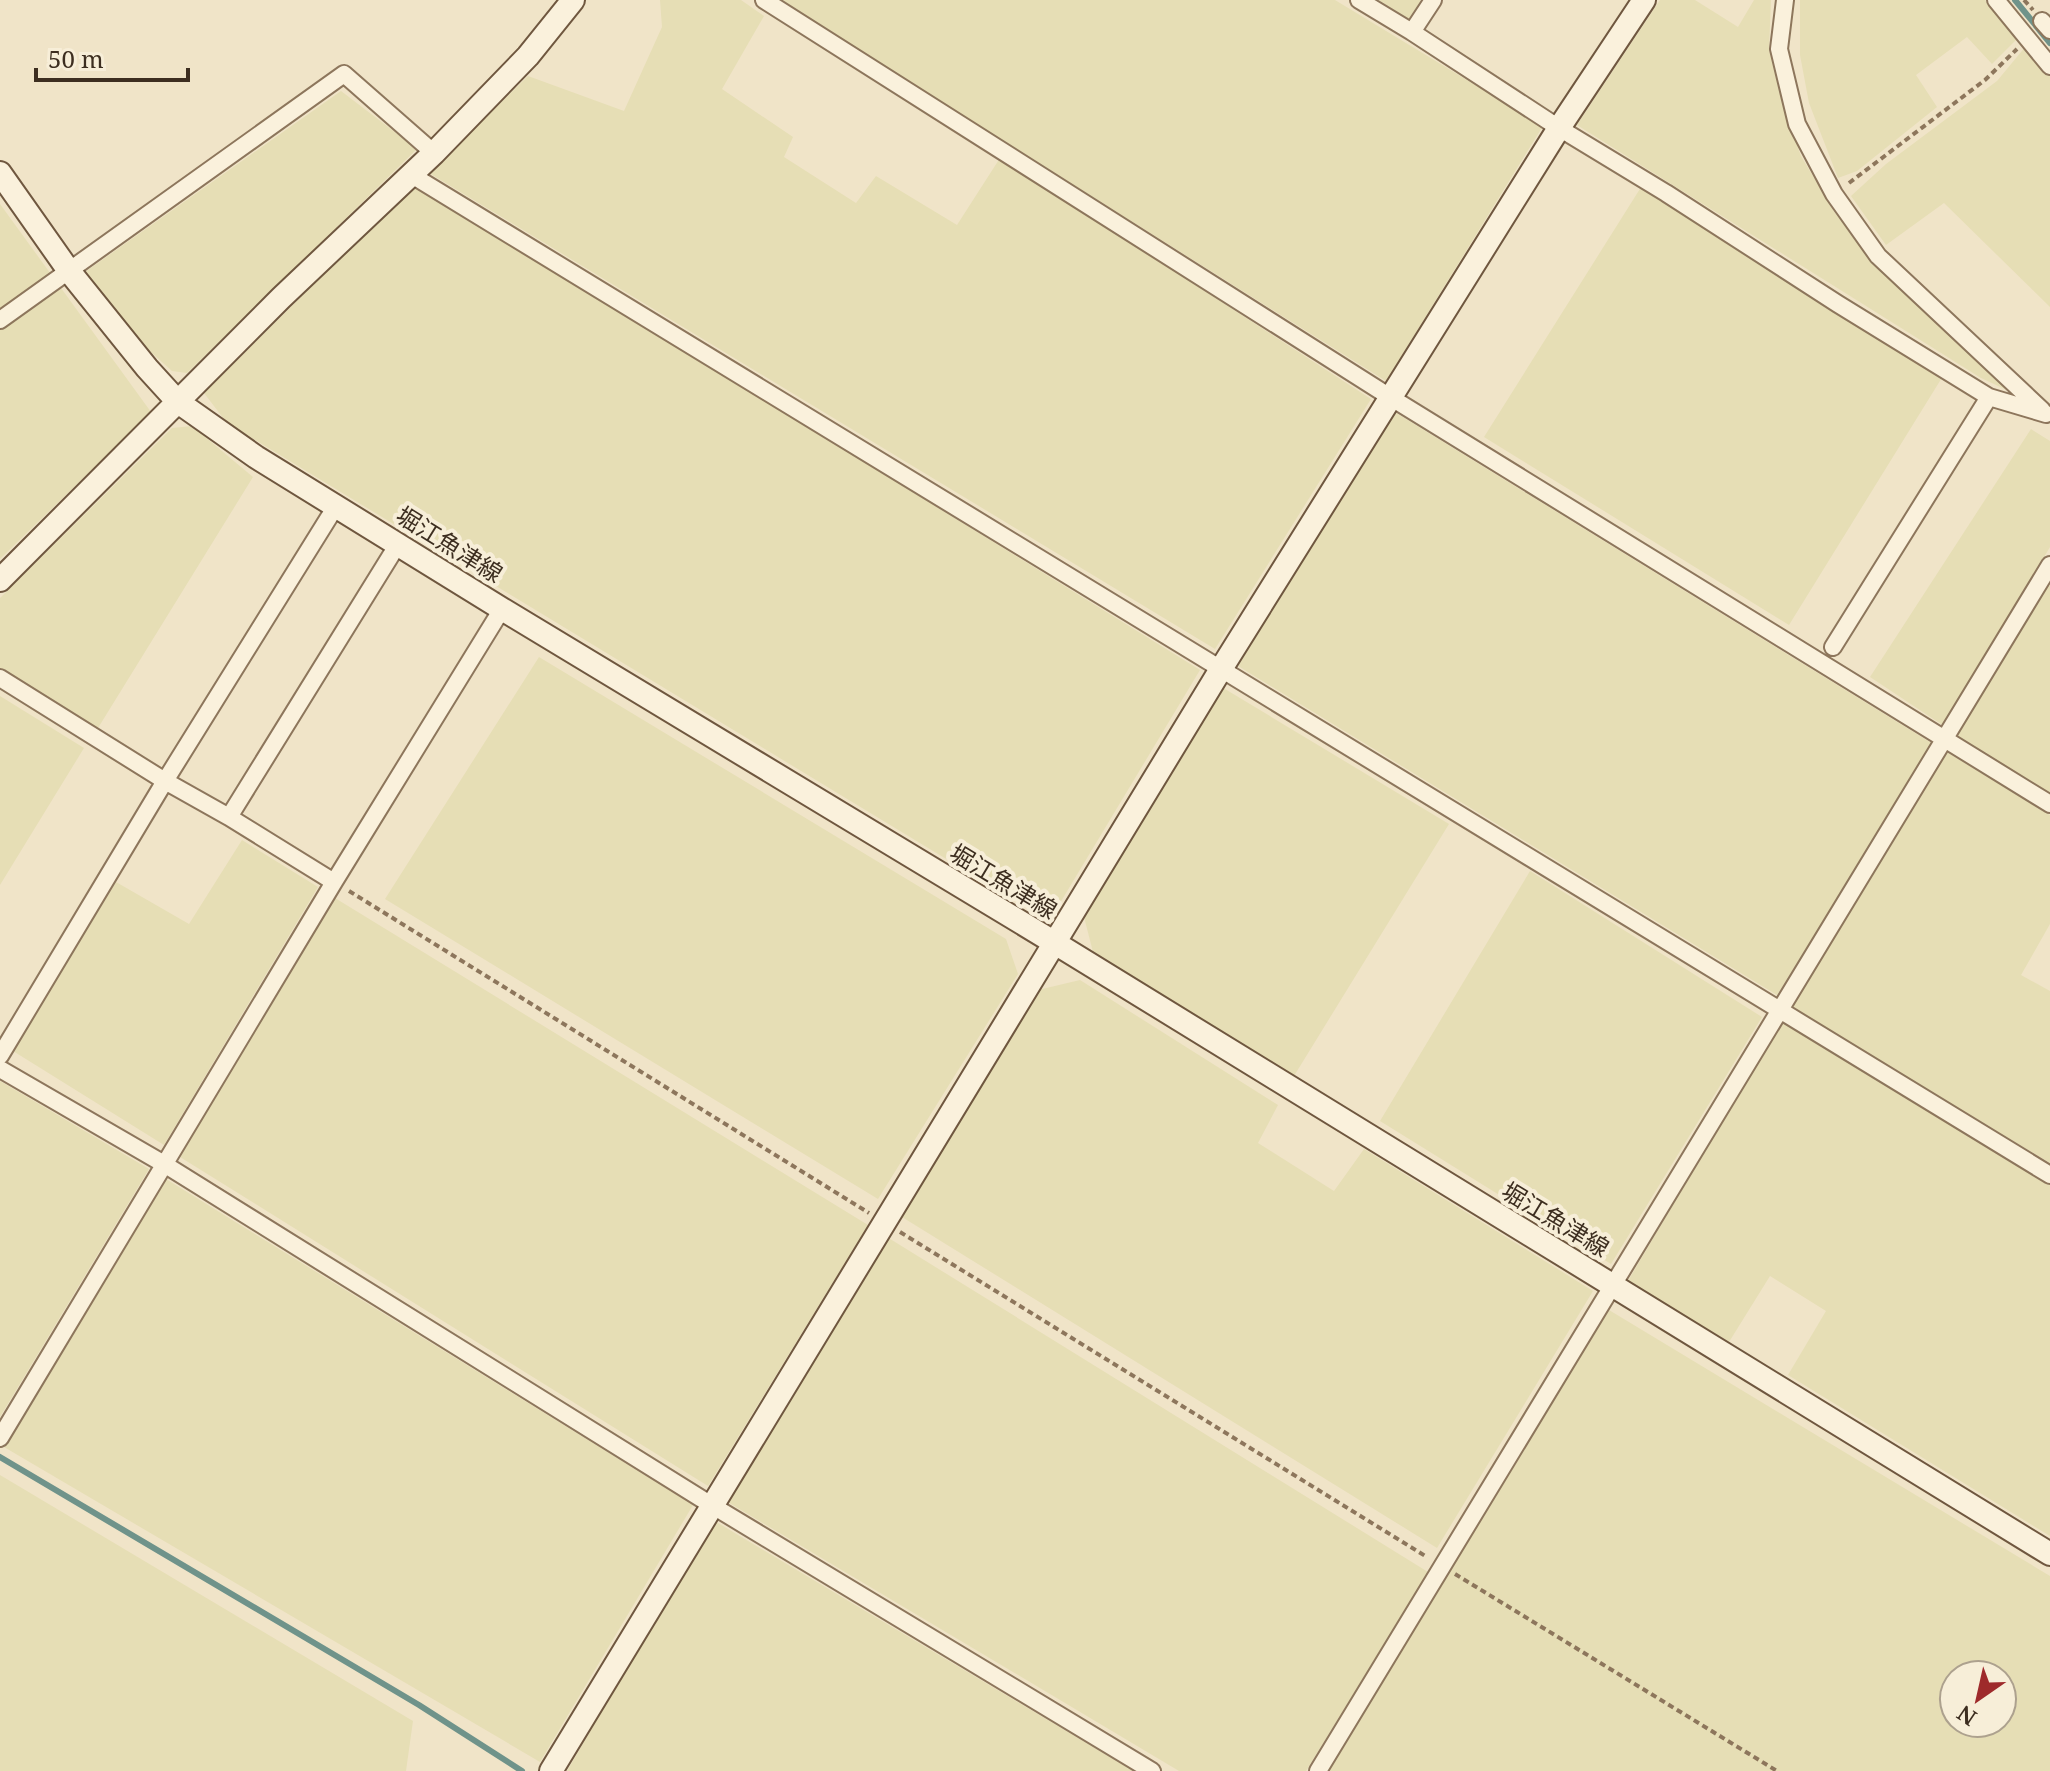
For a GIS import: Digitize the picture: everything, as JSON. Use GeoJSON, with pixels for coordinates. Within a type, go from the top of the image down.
{"type":"FeatureCollection","features":[{"type":"Feature","properties":{"kind":"street"},"geometry":{"type":"LineString","coordinates":[[0,580],[281,298],[434,153],[528,56],[573,0]]}},
{"type":"Feature","properties":{"kind":"street"},"geometry":{"type":"LineString","coordinates":[[764,0],[1390,397],[2050,804]]}},
{"type":"Feature","properties":{"kind":"street"},"geometry":{"type":"LineString","coordinates":[[1359,0],[1989,397],[2048,415]]}},
{"type":"Feature","properties":{"kind":"street"},"geometry":{"type":"LineString","coordinates":[[1412,32],[1433,0]]}},
{"type":"Feature","properties":{"kind":"street"},"geometry":{"type":"LineString","coordinates":[[555,1764],[1221,669],[1559,128],[1644,0]]}},
{"type":"Feature","properties":{"kind":"street"},"geometry":{"type":"LineString","coordinates":[[1785,0],[1779,49],[1797,124],[1834,194],[1878,256],[2048,415]]}},
{"type":"Feature","properties":{"kind":"street"},"geometry":{"type":"LineString","coordinates":[[1996,0],[2050,66]]}},
{"type":"Feature","properties":{"kind":"street"},"geometry":{"type":"LineString","coordinates":[[0,320],[344,74],[434,153]]}},
{"type":"Feature","properties":{"kind":"street","name":"堀江魚津線"},"geometry":{"type":"LineString","coordinates":[[0,173],[69,271],[147,368],[178,402],[256,457],[2050,1554]]}},
{"type":"Feature","properties":{"kind":"street"},"geometry":{"type":"LineString","coordinates":[[410,174],[2050,1175]]}},
{"type":"Feature","properties":{"kind":"street"},"geometry":{"type":"LineString","coordinates":[[1833,647],[1989,397]]}},
{"type":"Feature","properties":{"kind":"street"},"geometry":{"type":"LineString","coordinates":[[0,1056],[165,781],[336,506]]}},
{"type":"Feature","properties":{"kind":"street"},"geometry":{"type":"LineString","coordinates":[[229,817],[398,544]]}},
{"type":"Feature","properties":{"kind":"street"},"geometry":{"type":"LineString","coordinates":[[1318,1771],[2050,565]]}},
{"type":"Feature","properties":{"kind":"street"},"geometry":{"type":"LineString","coordinates":[[0,1438],[502,609]]}},
{"type":"Feature","properties":{"kind":"street"},"geometry":{"type":"LineString","coordinates":[[0,678],[334,882]]}},
{"type":"Feature","properties":{"kind":"street"},"geometry":{"type":"LineString","coordinates":[[0,1069],[164,1164],[713,1506],[1152,1771]]}},
{"type":"Feature","properties":{"kind":"path"},"geometry":{"type":"LineString","coordinates":[[1834,194],[1985,80],[2028,39]]}},
{"type":"Feature","properties":{"kind":"path"},"geometry":{"type":"LineString","coordinates":[[334,882],[1777,1771]]}},
{"type":"Feature","properties":{"kind":"shaded area"},"geometry":{"type":"Polygon","coordinates":[[[660,0],[741,0],[764,16],[722,89],[793,137],[784,157],[856,203],[876,176],[957,225],[1000,158],[1371,399],[1215,649],[429,173],[528,76],[624,111],[662,27],[660,0]]]}},
{"type":"Feature","properties":{"kind":"shaded area"},"geometry":{"type":"Polygon","coordinates":[[[779,0],[1335,0],[1543,126],[1386,381],[779,0]]]}},
{"type":"Feature","properties":{"kind":"shaded area"},"geometry":{"type":"Polygon","coordinates":[[[1378,0],[1421,0],[1409,19],[1378,0]]]}},
{"type":"Feature","properties":{"kind":"shaded area"},"geometry":{"type":"Polygon","coordinates":[[[1660,0],[1695,0],[1738,27],[1754,0],[1771,0],[1769,50],[1784,110],[1801,156],[1835,213],[1876,265],[2009,391],[1981,378],[1577,125],[1660,0]]]}},
{"type":"Feature","properties":{"kind":"shaded area"},"geometry":{"type":"Polygon","coordinates":[[[1800,0],[1985,0],[2017,39],[1992,64],[1967,37],[1916,75],[1937,107],[1857,171],[1838,178],[1809,103],[1800,55],[1800,0]]]}},
{"type":"Feature","properties":{"kind":"shaded area"},"geometry":{"type":"Polygon","coordinates":[[[2026,46],[2050,76],[2050,307],[1944,203],[1886,245],[1851,196],[1886,164],[1997,81],[2026,46]]]}},
{"type":"Feature","properties":{"kind":"shaded area"},"geometry":{"type":"Polygon","coordinates":[[[341,91],[417,149],[187,373],[172,371],[133,336],[85,272],[341,91]]]}},
{"type":"Feature","properties":{"kind":"shaded area"},"geometry":{"type":"Polygon","coordinates":[[[415,184],[1200,670],[1060,903],[1032,911],[227,423],[204,393],[415,184]]]}},
{"type":"Feature","properties":{"kind":"shaded area"},"geometry":{"type":"Polygon","coordinates":[[[1643,184],[1943,376],[1789,625],[1484,437],[1643,184]]]}},
{"type":"Feature","properties":{"kind":"shaded area"},"geometry":{"type":"Polygon","coordinates":[[[0,204],[151,412],[0,559],[0,204]]]}},
{"type":"Feature","properties":{"kind":"shaded area"},"geometry":{"type":"Polygon","coordinates":[[[1393,411],[1933,744],[1777,995],[1238,666],[1393,411]]]}},
{"type":"Feature","properties":{"kind":"shaded area"},"geometry":{"type":"Polygon","coordinates":[[[192,426],[253,477],[98,728],[0,668],[0,598],[172,428],[192,426]]]}},
{"type":"Feature","properties":{"kind":"shaded area"},"geometry":{"type":"Polygon","coordinates":[[[2031,429],[2050,441],[2050,547],[1944,726],[1870,677],[2031,429]]]}},
{"type":"Feature","properties":{"kind":"shaded area"},"geometry":{"type":"Polygon","coordinates":[[[2046,584],[2050,586],[2050,796],[1953,736],[2046,584]]]}},
{"type":"Feature","properties":{"kind":"shaded area"},"geometry":{"type":"Polygon","coordinates":[[[539,657],[1006,939],[1018,974],[878,1199],[385,899],[539,657]]]}},
{"type":"Feature","properties":{"kind":"shaded area"},"geometry":{"type":"Polygon","coordinates":[[[1220,686],[1449,824],[1294,1076],[1093,952],[1084,917],[1220,686]]]}},
{"type":"Feature","properties":{"kind":"shaded area"},"geometry":{"type":"Polygon","coordinates":[[[0,696],[84,748],[0,885],[0,696]]]}},
{"type":"Feature","properties":{"kind":"shaded area"},"geometry":{"type":"Polygon","coordinates":[[[1945,751],[2050,815],[2050,924],[2021,975],[2050,991],[2050,1163],[1790,1007],[1945,751]]]}},
{"type":"Feature","properties":{"kind":"shaded area"},"geometry":{"type":"Polygon","coordinates":[[[242,840],[318,887],[164,1145],[13,1051],[116,882],[189,924],[242,840]]]}},
{"type":"Feature","properties":{"kind":"shaded area"},"geometry":{"type":"Polygon","coordinates":[[[1530,871],[1762,1017],[1611,1264],[1380,1121],[1530,871]]]}},
{"type":"Feature","properties":{"kind":"shaded area"},"geometry":{"type":"Polygon","coordinates":[[[335,898],[868,1225],[708,1486],[180,1157],[335,898]]]}},
{"type":"Feature","properties":{"kind":"shaded area"},"geometry":{"type":"Polygon","coordinates":[[[1080,980],[1278,1105],[1258,1143],[1334,1191],[1364,1149],[1593,1291],[1437,1548],[902,1217],[1038,990],[1080,980]]]}},
{"type":"Feature","properties":{"kind":"shaded area"},"geometry":{"type":"Polygon","coordinates":[[[1781,1021],[2050,1184],[2050,1536],[1788,1375],[1826,1311],[1770,1276],[1729,1342],[1628,1281],[1781,1021]]]}},
{"type":"Feature","properties":{"kind":"shaded area"},"geometry":{"type":"Polygon","coordinates":[[[0,1081],[149,1169],[0,1417],[0,1081]]]}},
{"type":"Feature","properties":{"kind":"shaded area"},"geometry":{"type":"Polygon","coordinates":[[[166,1179],[693,1505],[540,1762],[4,1447],[166,1179]]]}},
{"type":"Feature","properties":{"kind":"shaded area"},"geometry":{"type":"Polygon","coordinates":[[[887,1237],[1428,1572],[1306,1771],[1179,1771],[726,1501],[887,1237]]]}},
{"type":"Feature","properties":{"kind":"shaded area"},"geometry":{"type":"Polygon","coordinates":[[[1609,1310],[2050,1576],[2050,1771],[1329,1771],[1609,1310]]]}},
{"type":"Feature","properties":{"kind":"shaded area"},"geometry":{"type":"Polygon","coordinates":[[[0,1475],[413,1721],[406,1771],[0,1771],[0,1475]]]}},
{"type":"Feature","properties":{"kind":"shaded area"},"geometry":{"type":"Polygon","coordinates":[[[713,1520],[1133,1771],[567,1771],[713,1520]]]}},
{"type":"Feature","properties":{"kind":"waterway"},"geometry":{"type":"LineString","coordinates":[[2015,0],[2050,43]]}},
{"type":"Feature","properties":{"kind":"waterway"},"geometry":{"type":"LineString","coordinates":[[0,1457],[419,1705],[522,1771]]}}]}
